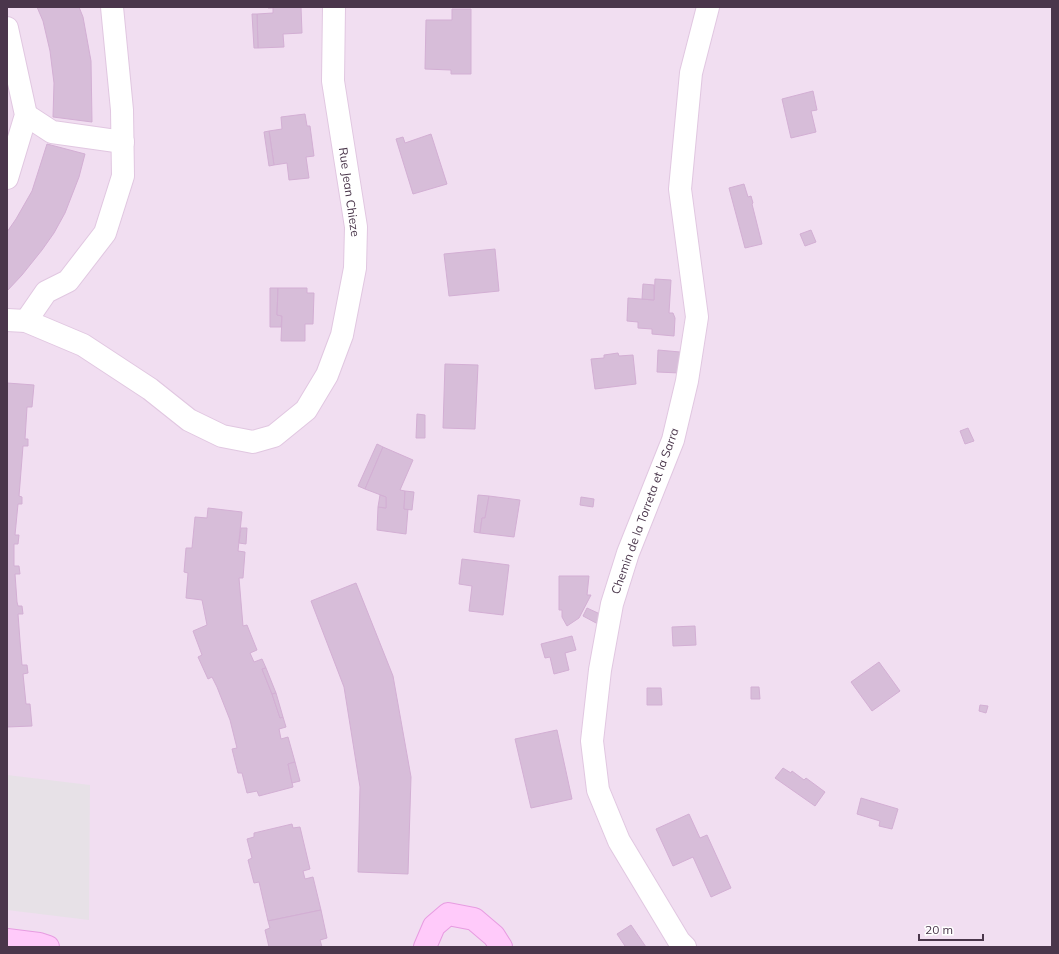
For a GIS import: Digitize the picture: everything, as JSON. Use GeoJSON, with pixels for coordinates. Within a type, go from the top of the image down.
{"type":"FeatureCollection","features":[{"type":"Feature","properties":{"kind":"main road"},"geometry":{"type":"LineString","coordinates":[[425,947],[434,926],[448,914],[474,918],[494,936],[501,947]]}},
{"type":"Feature","properties":{"kind":"main road"},"geometry":{"type":"LineString","coordinates":[[7,940],[39,944],[48,947]]}},
{"type":"Feature","properties":{"kind":"street"},"geometry":{"type":"LineString","coordinates":[[16,321],[46,292],[68,281],[105,233],[123,176],[122,110],[112,7]]}},
{"type":"Feature","properties":{"kind":"street","name":"Rue Jean Chieze"},"geometry":{"type":"LineString","coordinates":[[16,321],[83,345],[150,389],[189,420],[222,436],[253,442],[274,436],[306,410],[327,375],[342,335],[355,268],[356,227],[333,81],[334,7]]}},
{"type":"Feature","properties":{"kind":"street","name":"Chemin de la Torreta et la Sarra"},"geometry":{"type":"LineString","coordinates":[[685,947],[679,941],[619,841],[598,790],[592,741],[600,670],[612,604],[628,553],[673,440],[687,380],[697,317],[680,189],[691,73],[708,7]]}},
{"type":"Feature","properties":{"kind":"street"},"geometry":{"type":"LineString","coordinates":[[7,28],[26,115],[7,178]]}},
{"type":"Feature","properties":{"kind":"street"},"geometry":{"type":"LineString","coordinates":[[26,115],[52,132],[123,142]]}},
{"type":"Feature","properties":{"kind":"shaded area"},"geometry":{"type":"Polygon","coordinates":[[[7,7],[1052,7],[1052,947],[7,947],[7,7]]]}},
{"type":"Feature","properties":{"kind":"shaded area"},"geometry":{"type":"Polygon","coordinates":[[[7,775],[90,785],[89,920],[7,910],[7,775]]]}},
{"type":"Feature","properties":{"kind":"building"},"geometry":{"type":"Polygon","coordinates":[[[37,7],[79,7],[83,17],[91,61],[92,122],[53,117],[54,83],[50,51],[43,21],[37,7]]]}},
{"type":"Feature","properties":{"kind":"building"},"geometry":{"type":"Polygon","coordinates":[[[268,7],[301,7],[302,33],[283,34],[284,47],[258,48],[257,14],[273,13],[273,8],[268,7]]]}},
{"type":"Feature","properties":{"kind":"building"},"geometry":{"type":"Polygon","coordinates":[[[452,9],[471,9],[471,74],[451,74],[451,70],[425,69],[426,20],[452,20],[452,9]]]}},
{"type":"Feature","properties":{"kind":"building"},"geometry":{"type":"Polygon","coordinates":[[[252,14],[257,14],[258,48],[254,48],[252,14]]]}},
{"type":"Feature","properties":{"kind":"building"},"geometry":{"type":"Polygon","coordinates":[[[813,91],[817,110],[811,111],[816,132],[791,138],[782,99],[813,91]]]}},
{"type":"Feature","properties":{"kind":"building"},"geometry":{"type":"Polygon","coordinates":[[[305,114],[307,126],[310,126],[314,156],[306,157],[309,178],[289,180],[287,163],[274,165],[269,131],[282,129],[281,117],[305,114]]]}},
{"type":"Feature","properties":{"kind":"building"},"geometry":{"type":"Polygon","coordinates":[[[269,131],[274,165],[269,166],[264,132],[269,131]]]}},
{"type":"Feature","properties":{"kind":"building"},"geometry":{"type":"Polygon","coordinates":[[[431,134],[447,184],[413,194],[396,139],[403,137],[405,143],[431,134]]]}},
{"type":"Feature","properties":{"kind":"building"},"geometry":{"type":"Polygon","coordinates":[[[47,144],[85,154],[79,177],[65,213],[54,233],[22,275],[7,291],[7,232],[32,191],[47,144]]]}},
{"type":"Feature","properties":{"kind":"building"},"geometry":{"type":"Polygon","coordinates":[[[744,184],[748,197],[751,196],[762,244],[745,248],[729,188],[744,184]]]}},
{"type":"Feature","properties":{"kind":"building"},"geometry":{"type":"Polygon","coordinates":[[[811,230],[816,242],[805,246],[800,234],[811,230]]]}},
{"type":"Feature","properties":{"kind":"building"},"geometry":{"type":"Polygon","coordinates":[[[495,249],[499,291],[449,296],[444,254],[495,249]]]}},
{"type":"Feature","properties":{"kind":"building"},"geometry":{"type":"Polygon","coordinates":[[[655,279],[671,280],[669,313],[673,313],[675,318],[674,336],[652,334],[652,329],[638,328],[638,322],[627,321],[628,298],[654,300],[655,279]]]}},
{"type":"Feature","properties":{"kind":"building"},"geometry":{"type":"Polygon","coordinates":[[[643,284],[654,285],[654,300],[642,299],[643,284]]]}},
{"type":"Feature","properties":{"kind":"building"},"geometry":{"type":"Polygon","coordinates":[[[270,288],[278,288],[277,315],[282,316],[281,327],[270,327],[270,288]]]}},
{"type":"Feature","properties":{"kind":"building"},"geometry":{"type":"Polygon","coordinates":[[[278,288],[307,288],[307,293],[314,293],[313,324],[305,324],[305,341],[281,341],[282,316],[277,315],[278,288]]]}},
{"type":"Feature","properties":{"kind":"building"},"geometry":{"type":"Polygon","coordinates":[[[658,350],[680,352],[680,373],[657,372],[658,350]]]}},
{"type":"Feature","properties":{"kind":"building"},"geometry":{"type":"Polygon","coordinates":[[[618,353],[619,356],[633,355],[636,384],[595,389],[591,359],[604,358],[604,355],[618,353]]]}},
{"type":"Feature","properties":{"kind":"building"},"geometry":{"type":"Polygon","coordinates":[[[445,364],[478,365],[475,429],[443,428],[445,364]]]}},
{"type":"Feature","properties":{"kind":"building"},"geometry":{"type":"Polygon","coordinates":[[[7,383],[34,385],[32,407],[27,407],[25,439],[28,439],[28,446],[23,446],[19,496],[22,497],[22,504],[18,504],[15,535],[19,535],[18,544],[14,544],[14,566],[19,566],[20,574],[15,574],[17,602],[18,606],[22,606],[23,614],[18,614],[22,665],[27,665],[28,673],[23,674],[26,704],[30,704],[32,726],[7,727],[7,383]]]}},
{"type":"Feature","properties":{"kind":"building"},"geometry":{"type":"Polygon","coordinates":[[[417,414],[425,415],[425,438],[416,438],[417,414]]]}},
{"type":"Feature","properties":{"kind":"building"},"geometry":{"type":"Polygon","coordinates":[[[968,428],[974,441],[965,444],[960,431],[968,428]]]}},
{"type":"Feature","properties":{"kind":"building"},"geometry":{"type":"Polygon","coordinates":[[[377,444],[383,447],[365,489],[358,486],[377,444]]]}},
{"type":"Feature","properties":{"kind":"building"},"geometry":{"type":"Polygon","coordinates":[[[383,447],[413,460],[400,490],[405,491],[404,509],[408,509],[406,534],[377,530],[378,507],[386,508],[386,497],[365,489],[383,447]]]}},
{"type":"Feature","properties":{"kind":"building"},"geometry":{"type":"Polygon","coordinates":[[[405,491],[414,492],[412,510],[404,509],[405,491]]]}},
{"type":"Feature","properties":{"kind":"building"},"geometry":{"type":"Polygon","coordinates":[[[380,495],[386,497],[386,508],[378,507],[380,495]]]}},
{"type":"Feature","properties":{"kind":"building"},"geometry":{"type":"Polygon","coordinates":[[[478,495],[489,496],[485,518],[482,518],[480,533],[474,532],[478,495]]]}},
{"type":"Feature","properties":{"kind":"building"},"geometry":{"type":"Polygon","coordinates":[[[489,496],[520,500],[514,537],[480,533],[482,518],[485,518],[489,496]]]}},
{"type":"Feature","properties":{"kind":"building"},"geometry":{"type":"Polygon","coordinates":[[[581,497],[594,499],[593,507],[580,505],[581,497]]]}},
{"type":"Feature","properties":{"kind":"building"},"geometry":{"type":"Polygon","coordinates":[[[208,508],[242,512],[238,551],[245,552],[243,578],[239,578],[243,626],[247,625],[257,650],[250,653],[254,662],[262,659],[266,668],[262,669],[280,718],[283,717],[286,727],[279,729],[281,739],[288,737],[295,762],[288,764],[293,787],[259,796],[257,791],[247,793],[242,773],[238,773],[232,749],[237,748],[230,720],[212,677],[208,679],[198,657],[202,655],[193,631],[207,625],[202,600],[186,598],[188,573],[184,572],[186,548],[192,548],[195,517],[207,518],[208,508]]]}},
{"type":"Feature","properties":{"kind":"building"},"geometry":{"type":"Polygon","coordinates":[[[241,528],[247,528],[246,544],[239,543],[241,528]]]}},
{"type":"Feature","properties":{"kind":"building"},"geometry":{"type":"Polygon","coordinates":[[[462,559],[509,565],[503,615],[469,611],[472,586],[459,584],[462,559]]]}},
{"type":"Feature","properties":{"kind":"building"},"geometry":{"type":"Polygon","coordinates":[[[559,576],[589,576],[587,595],[591,595],[579,618],[567,626],[562,617],[562,610],[559,610],[559,576]]]}},
{"type":"Feature","properties":{"kind":"building"},"geometry":{"type":"Polygon","coordinates":[[[356,583],[393,676],[411,777],[408,874],[358,872],[360,787],[344,687],[311,601],[356,583]]]}},
{"type":"Feature","properties":{"kind":"building"},"geometry":{"type":"Polygon","coordinates":[[[587,608],[600,614],[598,624],[583,616],[587,608]]]}},
{"type":"Feature","properties":{"kind":"building"},"geometry":{"type":"Polygon","coordinates":[[[695,626],[696,645],[673,646],[672,627],[695,626]]]}},
{"type":"Feature","properties":{"kind":"building"},"geometry":{"type":"Polygon","coordinates":[[[572,636],[576,650],[565,653],[569,670],[554,674],[550,657],[545,658],[541,644],[572,636]]]}},
{"type":"Feature","properties":{"kind":"building"},"geometry":{"type":"Polygon","coordinates":[[[879,662],[900,691],[872,711],[851,682],[879,662]]]}},
{"type":"Feature","properties":{"kind":"building"},"geometry":{"type":"Polygon","coordinates":[[[266,668],[276,693],[272,694],[262,669],[266,668]]]}},
{"type":"Feature","properties":{"kind":"building"},"geometry":{"type":"Polygon","coordinates":[[[751,687],[759,687],[760,699],[751,699],[751,687]]]}},
{"type":"Feature","properties":{"kind":"building"},"geometry":{"type":"Polygon","coordinates":[[[647,688],[661,688],[662,705],[647,705],[647,688]]]}},
{"type":"Feature","properties":{"kind":"building"},"geometry":{"type":"Polygon","coordinates":[[[276,693],[283,717],[280,718],[272,694],[276,693]]]}},
{"type":"Feature","properties":{"kind":"building"},"geometry":{"type":"Polygon","coordinates":[[[980,705],[988,706],[986,713],[979,711],[980,705]]]}},
{"type":"Feature","properties":{"kind":"building"},"geometry":{"type":"Polygon","coordinates":[[[557,730],[572,799],[531,808],[515,739],[557,730]]]}},
{"type":"Feature","properties":{"kind":"building"},"geometry":{"type":"Polygon","coordinates":[[[295,762],[300,781],[292,783],[288,764],[295,762]]]}},
{"type":"Feature","properties":{"kind":"building"},"geometry":{"type":"Polygon","coordinates":[[[783,768],[791,773],[792,771],[804,780],[806,778],[825,792],[815,806],[775,778],[783,768]]]}},
{"type":"Feature","properties":{"kind":"building"},"geometry":{"type":"Polygon","coordinates":[[[861,798],[898,809],[892,829],[879,826],[880,821],[857,814],[861,798]]]}},
{"type":"Feature","properties":{"kind":"building"},"geometry":{"type":"Polygon","coordinates":[[[689,814],[700,838],[707,835],[731,888],[711,897],[693,857],[673,866],[656,829],[689,814]]]}},
{"type":"Feature","properties":{"kind":"building"},"geometry":{"type":"Polygon","coordinates":[[[292,824],[293,828],[300,827],[310,869],[303,871],[305,879],[313,877],[321,910],[268,921],[259,882],[254,883],[248,860],[252,858],[247,839],[254,837],[254,833],[292,824]]]}},
{"type":"Feature","properties":{"kind":"building"},"geometry":{"type":"Polygon","coordinates":[[[321,910],[327,938],[320,940],[322,947],[269,947],[265,930],[270,928],[268,921],[321,910]]]}},
{"type":"Feature","properties":{"kind":"building"},"geometry":{"type":"Polygon","coordinates":[[[631,925],[646,947],[623,947],[625,946],[617,934],[631,925]]]}}]}
